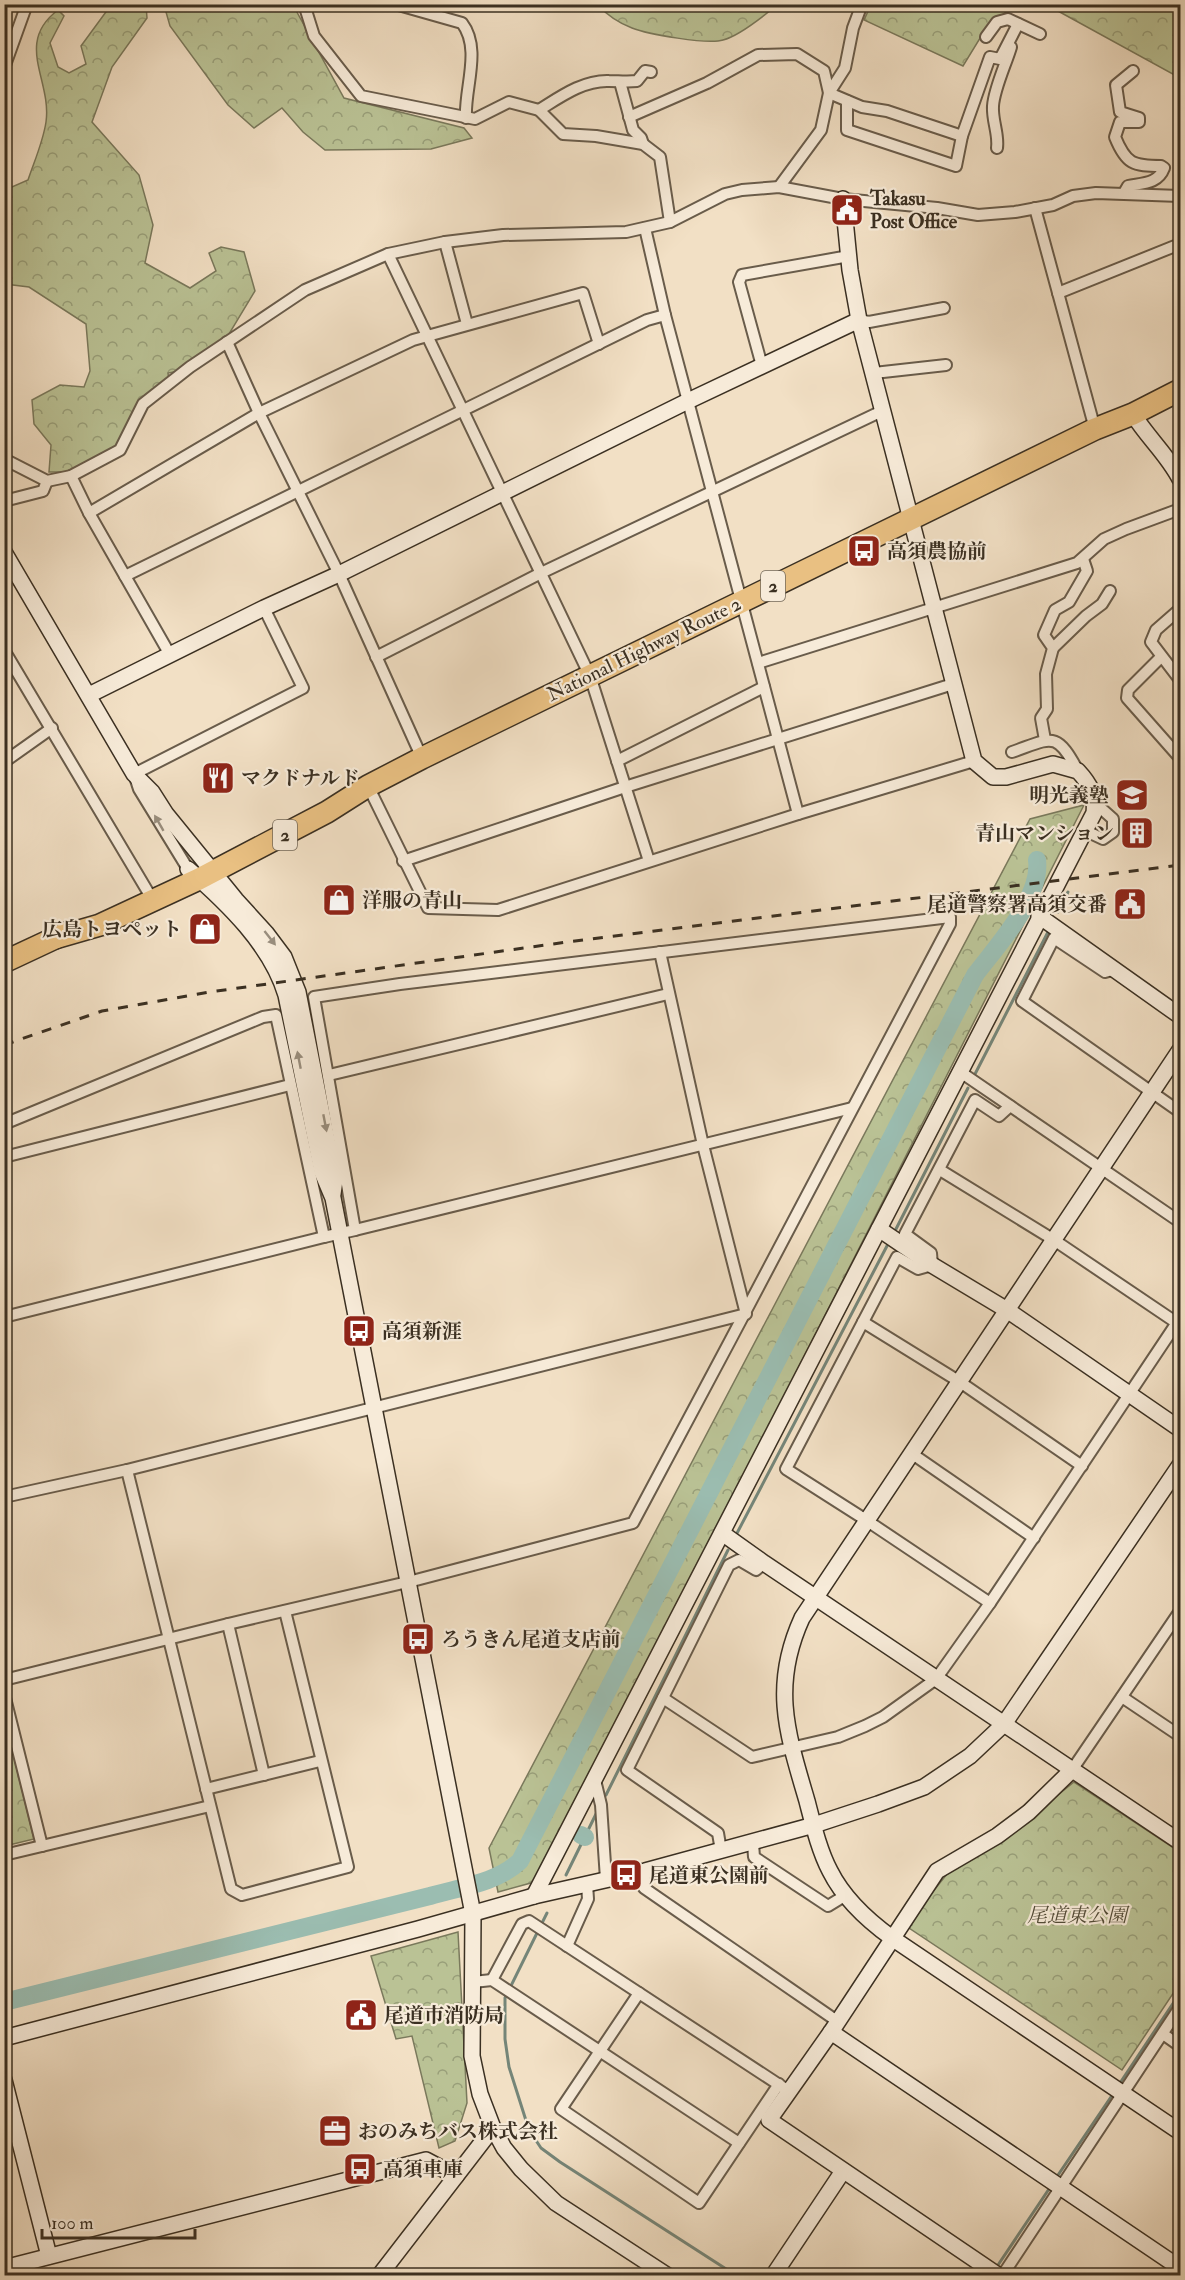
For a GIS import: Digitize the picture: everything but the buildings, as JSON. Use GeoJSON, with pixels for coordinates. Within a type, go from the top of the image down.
{"type":"FeatureCollection","features":[{"type":"Feature","properties":{"kind":"highway","name":"National Highway Route 2"},"geometry":{"type":"LineString","coordinates":[[4,962],[98,915],[327,812],[368,786],[423,758],[741,601],[1180,390]]}},
{"type":"Feature","properties":{"kind":"highway","name":"National Highway Route 2"},"geometry":{"type":"LineString","coordinates":[[55,938],[100,925],[201,870]]}},
{"type":"Feature","properties":{"kind":"street"},"geometry":{"type":"LineString","coordinates":[[4,68],[27,4]]}},
{"type":"Feature","properties":{"kind":"street"},"geometry":{"type":"LineString","coordinates":[[304,4],[314,36],[361,96],[475,119],[509,102],[539,110],[563,134],[596,136],[643,144],[660,157],[670,222]]}},
{"type":"Feature","properties":{"kind":"street"},"geometry":{"type":"LineString","coordinates":[[395,4],[462,23],[466,29],[472,62],[465,107],[466,118]]}},
{"type":"Feature","properties":{"kind":"street"},"geometry":{"type":"LineString","coordinates":[[779,187],[821,130],[829,93],[845,68],[853,28],[862,4]]}},
{"type":"Feature","properties":{"kind":"street"},"geometry":{"type":"LineString","coordinates":[[986,37],[997,22],[1008,18],[1040,34]]}},
{"type":"Feature","properties":{"kind":"street"},"geometry":{"type":"LineString","coordinates":[[847,100],[847,130],[956,166],[962,136],[990,57],[1000,59],[1020,25]]}},
{"type":"Feature","properties":{"kind":"street"},"geometry":{"type":"LineString","coordinates":[[997,148],[998,138],[993,104],[1020,25]]}},
{"type":"Feature","properties":{"kind":"street"},"geometry":{"type":"LineString","coordinates":[[629,117],[707,83],[758,55],[797,54],[814,62],[824,71],[829,93]]}},
{"type":"Feature","properties":{"kind":"street"},"geometry":{"type":"LineString","coordinates":[[539,110],[574,88],[607,80],[637,81],[645,71],[651,72]]}},
{"type":"Feature","properties":{"kind":"street"},"geometry":{"type":"LineString","coordinates":[[1124,194],[1128,186],[1161,177],[1164,168],[1135,164],[1127,159],[1115,138],[1120,122],[1139,122],[1138,118],[1120,112],[1116,85],[1133,71]]}},
{"type":"Feature","properties":{"kind":"street"},"geometry":{"type":"LineString","coordinates":[[620,82],[633,130],[641,138],[643,144]]}},
{"type":"Feature","properties":{"kind":"street"},"geometry":{"type":"LineString","coordinates":[[829,93],[862,107],[887,111],[962,136]]}},
{"type":"Feature","properties":{"kind":"street"},"geometry":{"type":"LineString","coordinates":[[975,99],[993,104]]}},
{"type":"Feature","properties":{"kind":"street"},"geometry":{"type":"LineString","coordinates":[[4,459],[47,481],[71,476],[120,450],[143,404],[190,367],[305,290],[387,254],[445,242],[503,236],[626,232],[670,222],[725,194],[779,187],[843,199],[937,208],[978,215],[1053,205],[1073,196],[1096,193],[1180,196]]}},
{"type":"Feature","properties":{"kind":"street"},"geometry":{"type":"LineString","coordinates":[[843,199],[859,320],[975,761],[993,777],[1006,777],[1053,764],[1078,771]]}},
{"type":"Feature","properties":{"kind":"street"},"geometry":{"type":"LineString","coordinates":[[1035,208],[1095,429]]}},
{"type":"Feature","properties":{"kind":"street"},"geometry":{"type":"LineString","coordinates":[[645,228],[665,315],[798,814]]}},
{"type":"Feature","properties":{"kind":"street"},"geometry":{"type":"LineString","coordinates":[[445,242],[467,324]]}},
{"type":"Feature","properties":{"kind":"street"},"geometry":{"type":"LineString","coordinates":[[1058,293],[1180,244]]}},
{"type":"Feature","properties":{"kind":"street"},"geometry":{"type":"LineString","coordinates":[[387,254],[590,676],[649,861]]}},
{"type":"Feature","properties":{"kind":"street"},"geometry":{"type":"LineString","coordinates":[[762,366],[739,282],[742,276],[849,256]]}},
{"type":"Feature","properties":{"kind":"street"},"geometry":{"type":"LineString","coordinates":[[89,513],[259,413],[426,335],[583,293],[599,344]]}},
{"type":"Feature","properties":{"kind":"street"},"geometry":{"type":"LineString","coordinates":[[88,694],[859,320],[869,322],[944,308]]}},
{"type":"Feature","properties":{"kind":"street"},"geometry":{"type":"LineString","coordinates":[[125,576],[647,320],[665,315]]}},
{"type":"Feature","properties":{"kind":"street"},"geometry":{"type":"LineString","coordinates":[[227,342],[259,413],[339,574],[423,758]]}},
{"type":"Feature","properties":{"kind":"street"},"geometry":{"type":"LineString","coordinates":[[874,373],[946,364]]}},
{"type":"Feature","properties":{"kind":"street"},"geometry":{"type":"LineString","coordinates":[[376,657],[541,573],[882,411]]}},
{"type":"Feature","properties":{"kind":"street"},"geometry":{"type":"LineString","coordinates":[[1133,414],[1144,433],[1161,449],[1180,479]]}},
{"type":"Feature","properties":{"kind":"street"},"geometry":{"type":"LineString","coordinates":[[71,476],[89,513],[169,653]]}},
{"type":"Feature","properties":{"kind":"street"},"geometry":{"type":"LineString","coordinates":[[4,501],[43,491],[47,481]]}},
{"type":"Feature","properties":{"kind":"street"},"geometry":{"type":"LineString","coordinates":[[758,663],[1077,562],[1104,539],[1180,509]]}},
{"type":"Feature","properties":{"kind":"street"},"geometry":{"type":"LineString","coordinates":[[4,552],[134,774],[152,792],[201,870],[266,933],[284,957],[298,992],[335,1180],[332,1236]]}},
{"type":"Feature","properties":{"kind":"street"},"geometry":{"type":"LineString","coordinates":[[1053,648],[1044,635],[1055,610],[1069,602],[1086,571],[1083,559]]}},
{"type":"Feature","properties":{"kind":"street"},"geometry":{"type":"LineString","coordinates":[[1045,740],[1041,718],[1047,709],[1047,674],[1053,648],[1102,604],[1110,591]]}},
{"type":"Feature","properties":{"kind":"street"},"geometry":{"type":"LineString","coordinates":[[1069,602],[1086,616]]}},
{"type":"Feature","properties":{"kind":"street"},"geometry":{"type":"LineString","coordinates":[[134,774],[303,688],[264,608]]}},
{"type":"Feature","properties":{"kind":"street"},"geometry":{"type":"LineString","coordinates":[[1180,609],[1156,630],[1151,642],[1180,680]]}},
{"type":"Feature","properties":{"kind":"street"},"geometry":{"type":"LineString","coordinates":[[4,650],[148,892]]}},
{"type":"Feature","properties":{"kind":"street"},"geometry":{"type":"LineString","coordinates":[[1161,657],[1128,690],[1128,698],[1180,758]]}},
{"type":"Feature","properties":{"kind":"street"},"geometry":{"type":"LineString","coordinates":[[403,861],[953,684]]}},
{"type":"Feature","properties":{"kind":"street"},"geometry":{"type":"LineString","coordinates":[[617,761],[764,687]]}},
{"type":"Feature","properties":{"kind":"street"},"geometry":{"type":"LineString","coordinates":[[4,762],[52,729]]}},
{"type":"Feature","properties":{"kind":"street"},"geometry":{"type":"LineString","coordinates":[[534,1896],[1094,813],[1095,802],[1089,785],[1078,771],[1067,749],[1053,740],[1045,740],[1012,752]]}},
{"type":"Feature","properties":{"kind":"street"},"geometry":{"type":"LineString","coordinates":[[368,786],[428,908],[498,910],[798,814],[975,761]]}},
{"type":"Feature","properties":{"kind":"street"},"geometry":{"type":"LineString","coordinates":[[1086,831],[1103,839],[1113,832],[1113,819],[1095,802]]}},
{"type":"Feature","properties":{"kind":"street"},"geometry":{"type":"LineString","coordinates":[[1039,916],[1180,1016]]}},
{"type":"Feature","properties":{"kind":"street"},"geometry":{"type":"LineString","coordinates":[[4,1680],[407,1582],[633,1523],[746,1314],[950,924],[950,917],[400,984],[314,997],[355,1230]]}},
{"type":"Feature","properties":{"kind":"street"},"geometry":{"type":"LineString","coordinates":[[1116,969],[1105,972],[1054,938],[1022,1001],[1180,1112]]}},
{"type":"Feature","properties":{"kind":"street"},"geometry":{"type":"LineString","coordinates":[[660,952],[703,1145],[746,1314]]}},
{"type":"Feature","properties":{"kind":"street"},"geometry":{"type":"LineString","coordinates":[[329,1075],[668,994]]}},
{"type":"Feature","properties":{"kind":"street"},"geometry":{"type":"LineString","coordinates":[[4,1124],[263,1017],[276,1015],[290,1085],[332,1236],[373,1406],[472,1907],[472,2056],[480,2094],[493,2128],[504,2148],[521,2169],[556,2203],[668,2276]]}},
{"type":"Feature","properties":{"kind":"street"},"geometry":{"type":"LineString","coordinates":[[1180,1050],[815,1597],[791,1641],[785,1667],[784,1704],[791,1747],[830,1871],[865,1918],[1180,2132]]}},
{"type":"Feature","properties":{"kind":"street"},"geometry":{"type":"LineString","coordinates":[[959,1071],[1180,1222]]}},
{"type":"Feature","properties":{"kind":"street"},"geometry":{"type":"LineString","coordinates":[[4,1158],[290,1085]]}},
{"type":"Feature","properties":{"kind":"street"},"geometry":{"type":"LineString","coordinates":[[932,1265],[931,1253],[905,1234],[975,1100],[999,1116],[1010,1106]]}},
{"type":"Feature","properties":{"kind":"street"},"geometry":{"type":"LineString","coordinates":[[4,1317],[852,1108]]}},
{"type":"Feature","properties":{"kind":"street"},"geometry":{"type":"LineString","coordinates":[[663,1698],[752,1757],[838,1737],[883,1717],[936,1678],[990,1603],[1179,1320],[940,1170]]}},
{"type":"Feature","properties":{"kind":"street"},"geometry":{"type":"LineString","coordinates":[[879,1229],[932,1265],[1007,1310],[1180,1429]]}},
{"type":"Feature","properties":{"kind":"street"},"geometry":{"type":"LineString","coordinates":[[932,1265],[918,1269],[897,1257],[786,1469],[990,1603]]}},
{"type":"Feature","properties":{"kind":"street"},"geometry":{"type":"LineString","coordinates":[[4,1497],[127,1470],[373,1406],[746,1314]]}},
{"type":"Feature","properties":{"kind":"street"},"geometry":{"type":"LineString","coordinates":[[863,1322],[960,1382],[1082,1466]]}},
{"type":"Feature","properties":{"kind":"street"},"geometry":{"type":"LineString","coordinates":[[911,1453],[1034,1538]]}},
{"type":"Feature","properties":{"kind":"street"},"geometry":{"type":"LineString","coordinates":[[4,2038],[472,1907],[534,1896],[645,1871],[753,1843],[814,1825],[924,1787],[970,1756],[1004,1724],[1180,1464]]}},
{"type":"Feature","properties":{"kind":"street"},"geometry":{"type":"LineString","coordinates":[[127,1470],[231,1889],[242,1895],[348,1867],[320,1761],[285,1611]]}},
{"type":"Feature","properties":{"kind":"street"},"geometry":{"type":"LineString","coordinates":[[722,1533],[1180,1842]]}},
{"type":"Feature","properties":{"kind":"street"},"geometry":{"type":"LineString","coordinates":[[721,1851],[718,1833],[627,1770],[729,1566],[739,1560],[756,1570],[764,1563]]}},
{"type":"Feature","properties":{"kind":"street"},"geometry":{"type":"LineString","coordinates":[[639,1993],[561,2109],[699,2203],[739,2144],[834,2026],[937,1871],[997,1836],[1029,1812],[1072,1770],[1180,1611]]}},
{"type":"Feature","properties":{"kind":"street"},"geometry":{"type":"LineString","coordinates":[[228,1624],[264,1775]]}},
{"type":"Feature","properties":{"kind":"street"},"geometry":{"type":"LineString","coordinates":[[1170,1626],[1180,1633]]}},
{"type":"Feature","properties":{"kind":"street"},"geometry":{"type":"LineString","coordinates":[[4,1694],[42,1846]]}},
{"type":"Feature","properties":{"kind":"street"},"geometry":{"type":"LineString","coordinates":[[1122,1697],[1180,1736]]}},
{"type":"Feature","properties":{"kind":"street"},"geometry":{"type":"LineString","coordinates":[[206,1789],[320,1761]]}},
{"type":"Feature","properties":{"kind":"street"},"geometry":{"type":"LineString","coordinates":[[594,1780],[601,1805],[606,1879]]}},
{"type":"Feature","properties":{"kind":"street"},"geometry":{"type":"LineString","coordinates":[[4,1855],[210,1806]]}},
{"type":"Feature","properties":{"kind":"street"},"geometry":{"type":"LineString","coordinates":[[753,1843],[754,1857],[828,1906],[846,1895]]}},
{"type":"Feature","properties":{"kind":"street"},"geometry":{"type":"LineString","coordinates":[[645,1871],[644,1888],[1055,2184],[1180,2268]]}},
{"type":"Feature","properties":{"kind":"street"},"geometry":{"type":"LineString","coordinates":[[567,1946],[588,1899],[587,1884]]}},
{"type":"Feature","properties":{"kind":"street"},"geometry":{"type":"LineString","coordinates":[[492,1980],[522,1924],[529,1921],[784,2088]]}},
{"type":"Feature","properties":{"kind":"street"},"geometry":{"type":"LineString","coordinates":[[473,1983],[492,1980],[739,2144]]}},
{"type":"Feature","properties":{"kind":"street"},"geometry":{"type":"LineString","coordinates":[[784,2088],[769,2120],[997,2274],[1055,2184],[1180,2007]]}},
{"type":"Feature","properties":{"kind":"street"},"geometry":{"type":"LineString","coordinates":[[1163,2034],[1180,2046]]}},
{"type":"Feature","properties":{"kind":"street"},"geometry":{"type":"LineString","coordinates":[[4,2080],[49,2256]]}},
{"type":"Feature","properties":{"kind":"street"},"geometry":{"type":"LineString","coordinates":[[379,2276],[493,2128]]}},
{"type":"Feature","properties":{"kind":"street"},"geometry":{"type":"LineString","coordinates":[[4,2268],[426,2160],[456,2176]]}},
{"type":"Feature","properties":{"kind":"street"},"geometry":{"type":"LineString","coordinates":[[773,2276],[843,2171]]}},
{"type":"Feature","properties":{"kind":"green space"},"geometry":{"type":"Polygon","coordinates":[[[111,5],[146,5],[147,18],[112,67],[92,122],[139,175],[153,225],[145,263],[190,288],[216,271],[209,253],[221,247],[244,252],[255,291],[226,339],[179,371],[168,373],[169,381],[140,403],[114,450],[66,472],[49,472],[51,445],[34,424],[32,400],[60,385],[84,387],[90,371],[86,324],[29,287],[5,284],[5,190],[28,180],[45,129],[46,106],[36,49],[38,36],[45,23],[58,10],[64,16],[50,43],[58,67],[69,73],[86,64],[81,46],[111,5]]]}},
{"type":"Feature","properties":{"kind":"green space"},"geometry":{"type":"Polygon","coordinates":[[[164,5],[293,5],[344,98],[464,128],[472,138],[431,149],[325,150],[303,132],[282,108],[254,128],[228,105],[170,26],[164,5]]]}},
{"type":"Feature","properties":{"kind":"green space"},"geometry":{"type":"Polygon","coordinates":[[[598,5],[777,5],[752,25],[729,38],[705,41],[663,36],[627,26],[598,5]]]}},
{"type":"Feature","properties":{"kind":"green space"},"geometry":{"type":"Polygon","coordinates":[[[871,5],[1014,5],[985,30],[963,66],[864,20],[871,5]]]}},
{"type":"Feature","properties":{"kind":"green space"},"geometry":{"type":"Polygon","coordinates":[[[1047,5],[1180,5],[1180,78],[1047,5]]]}},
{"type":"Feature","properties":{"kind":"green space"},"geometry":{"type":"Polygon","coordinates":[[[1084,805],[538,1881],[498,1892],[489,1848],[1030,819],[1084,805]]]}},
{"type":"Feature","properties":{"kind":"green space"},"geometry":{"type":"Polygon","coordinates":[[[4,1717],[34,1839],[5,1846],[4,1846],[4,1717]]]}},
{"type":"Feature","properties":{"kind":"green space","name":"尾道東公園"},"geometry":{"type":"Polygon","coordinates":[[[1074,1782],[1180,1852],[1180,1983],[1122,2070],[909,1928],[927,1899],[947,1874],[998,1843],[1074,1782]]]}},
{"type":"Feature","properties":{"kind":"green space"},"geometry":{"type":"Polygon","coordinates":[[[458,1932],[467,2103],[455,2141],[439,2148],[412,2036],[396,2039],[371,1956],[458,1932]]]}},
{"type":"Feature","properties":{"kind":"waterway"},"geometry":{"type":"LineString","coordinates":[[4,2002],[466,1887],[501,1874],[520,1861],[975,975],[1025,906],[1037,875],[1037,860]]}},
{"type":"Feature","properties":{"kind":"waterway"},"geometry":{"type":"LineString","coordinates":[[1058,912],[1068,892]]}},
{"type":"Feature","properties":{"kind":"waterway"},"geometry":{"type":"LineString","coordinates":[[974,1076],[1048,932]]}},
{"type":"Feature","properties":{"kind":"waterway"},"geometry":{"type":"LineString","coordinates":[[896,1229],[968,1088]]}},
{"type":"Feature","properties":{"kind":"waterway"},"geometry":{"type":"LineString","coordinates":[[735,1537],[888,1244]]}},
{"type":"Feature","properties":{"kind":"waterway"},"geometry":{"type":"LineString","coordinates":[[606,1795],[728,1550]]}},
{"type":"Feature","properties":{"kind":"waterway"},"geometry":{"type":"LineString","coordinates":[[566,1875],[597,1812]]}},
{"type":"Feature","properties":{"kind":"waterway"},"geometry":{"type":"LineString","coordinates":[[581,1835],[585,1837]]}},
{"type":"Feature","properties":{"kind":"waterway"},"geometry":{"type":"LineString","coordinates":[[541,1925],[547,1913]]}},
{"type":"Feature","properties":{"kind":"waterway"},"geometry":{"type":"LineString","coordinates":[[538,1931],[505,1998],[505,2039],[509,2067],[529,2130],[541,2148],[560,2162],[737,2276]]}},
{"type":"Feature","properties":{"kind":"waterway"},"geometry":{"type":"LineString","coordinates":[[1118,2086],[1180,1993]]}},
{"type":"Feature","properties":{"kind":"waterway"},"geometry":{"type":"LineString","coordinates":[[1056,2178],[1113,2094]]}},
{"type":"Feature","properties":{"kind":"waterway"},"geometry":{"type":"LineString","coordinates":[[996,2268],[1051,2186]]}},
{"type":"Feature","properties":{"kind":"railway"},"geometry":{"type":"LineString","coordinates":[[4,1045],[102,1011],[210,992],[567,942],[1180,865]]}},
{"type":"Feature","properties":{"kind":"place","name":"Takasu Post Office"},"geometry":{"type":"Point","coordinates":[847,210]}},
{"type":"Feature","properties":{"kind":"place","name":"高須農協前"},"geometry":{"type":"Point","coordinates":[864,551]}},
{"type":"Feature","properties":{"kind":"place","name":"マクドナルド"},"geometry":{"type":"Point","coordinates":[218,778]}},
{"type":"Feature","properties":{"kind":"place","name":"明光義塾"},"geometry":{"type":"Point","coordinates":[1132,795]}},
{"type":"Feature","properties":{"kind":"place","name":"青山マンション"},"geometry":{"type":"Point","coordinates":[1137,833]}},
{"type":"Feature","properties":{"kind":"place","name":"洋服の青山"},"geometry":{"type":"Point","coordinates":[339,900]}},
{"type":"Feature","properties":{"kind":"place","name":"尾道警察署高須交番"},"geometry":{"type":"Point","coordinates":[1130,904]}},
{"type":"Feature","properties":{"kind":"place","name":"広島トヨペット"},"geometry":{"type":"Point","coordinates":[205,929]}},
{"type":"Feature","properties":{"kind":"place","name":"高須新涯"},"geometry":{"type":"Point","coordinates":[359,1331]}},
{"type":"Feature","properties":{"kind":"place","name":"ろうきん尾道支店前"},"geometry":{"type":"Point","coordinates":[418,1639]}},
{"type":"Feature","properties":{"kind":"place","name":"尾道東公園前"},"geometry":{"type":"Point","coordinates":[626,1875]}},
{"type":"Feature","properties":{"kind":"place","name":"尾道市消防局"},"geometry":{"type":"Point","coordinates":[361,2015]}},
{"type":"Feature","properties":{"kind":"place","name":"おのみちバス株式会社"},"geometry":{"type":"Point","coordinates":[335,2131]}},
{"type":"Feature","properties":{"kind":"place","name":"高須車庫"},"geometry":{"type":"Point","coordinates":[360,2169]}}]}
